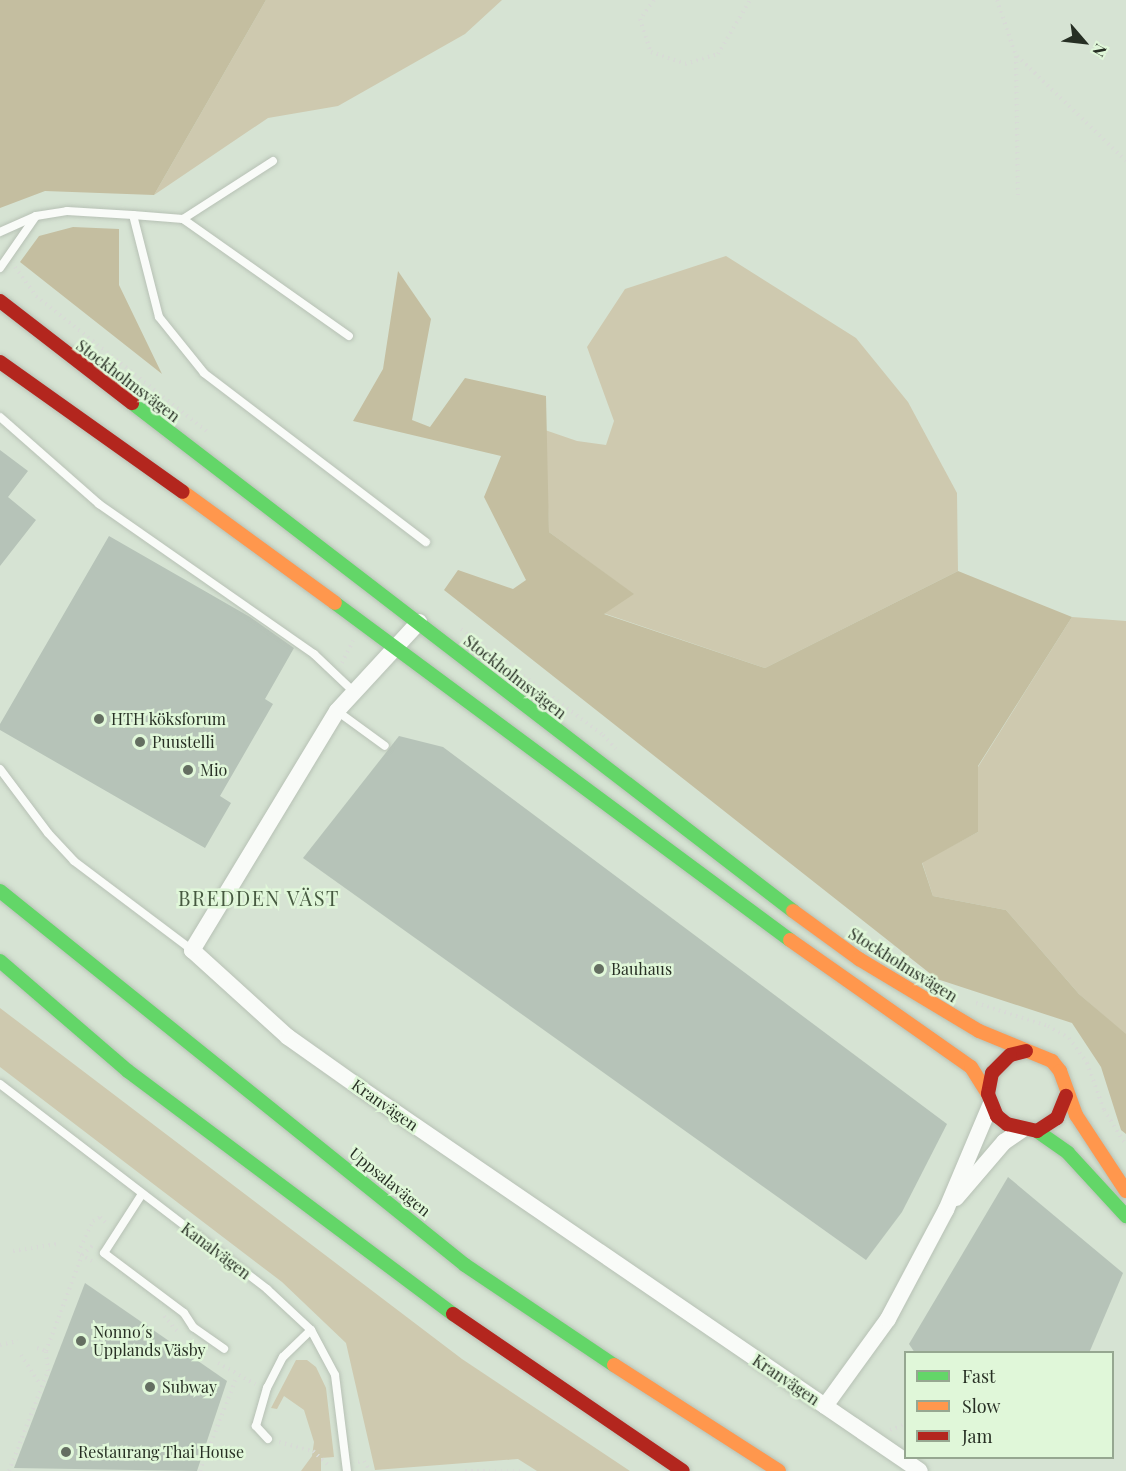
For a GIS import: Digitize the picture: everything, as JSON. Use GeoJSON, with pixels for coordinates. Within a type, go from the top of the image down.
{"type":"FeatureCollection","features":[{"type":"Feature","properties":{"kind":"main road","name":"Stockholmsvägen"},"geometry":{"type":"LineString","coordinates":[[0,301],[15,316],[419,622],[714,854],[858,959],[979,1030],[1053,1061],[1060,1071],[1066,1096],[1126,1191]]}},
{"type":"Feature","properties":{"kind":"main road"},"geometry":{"type":"LineString","coordinates":[[0,362],[36,384],[395,647],[697,874],[971,1067],[989,1100],[1007,1124],[1029,1130],[1068,1153],[1126,1216]]}},
{"type":"Feature","properties":{"kind":"main road","name":"Uppsalavägen"},"geometry":{"type":"LineString","coordinates":[[0,891],[465,1264],[723,1438],[779,1471]]}},
{"type":"Feature","properties":{"kind":"main road"},"geometry":{"type":"LineString","coordinates":[[36,900],[250,1090]]}},
{"type":"Feature","properties":{"kind":"main road"},"geometry":{"type":"LineString","coordinates":[[0,961],[128,1071]]}},
{"type":"Feature","properties":{"kind":"main road"},"geometry":{"type":"LineString","coordinates":[[0,975],[436,1303],[683,1471]]}},
{"type":"Feature","properties":{"kind":"main road"},"geometry":{"type":"LineString","coordinates":[[989,1100],[992,1073],[1010,1055],[1026,1051]]}},
{"type":"Feature","properties":{"kind":"main road"},"geometry":{"type":"LineString","coordinates":[[1029,1130],[1057,1118],[1066,1096]]}},
{"type":"Feature","properties":{"kind":"street"},"geometry":{"type":"LineString","coordinates":[[192,950],[337,711],[419,622]]}},
{"type":"Feature","properties":{"kind":"street","name":"Kranvägen"},"geometry":{"type":"LineString","coordinates":[[192,950],[288,1037],[920,1471]]}},
{"type":"Feature","properties":{"kind":"street"},"geometry":{"type":"LineString","coordinates":[[825,1406],[888,1319],[946,1210],[989,1100]]}},
{"type":"Feature","properties":{"kind":"street"},"geometry":{"type":"LineString","coordinates":[[946,1210],[1004,1142],[1029,1130]]}},
{"type":"Feature","properties":{"kind":"lane"},"geometry":{"type":"LineString","coordinates":[[183,219],[273,161]]}},
{"type":"Feature","properties":{"kind":"lane"},"geometry":{"type":"LineString","coordinates":[[0,232],[36,216],[67,211],[183,219],[350,336]]}},
{"type":"Feature","properties":{"kind":"lane"},"geometry":{"type":"LineString","coordinates":[[133,215],[159,316],[204,374],[426,542]]}},
{"type":"Feature","properties":{"kind":"lane"},"geometry":{"type":"LineString","coordinates":[[0,268],[36,216]]}},
{"type":"Feature","properties":{"kind":"lane"},"geometry":{"type":"LineString","coordinates":[[0,417],[99,504],[314,654],[354,692]]}},
{"type":"Feature","properties":{"kind":"lane"},"geometry":{"type":"LineString","coordinates":[[337,711],[385,746]]}},
{"type":"Feature","properties":{"kind":"lane"},"geometry":{"type":"LineString","coordinates":[[0,769],[48,833],[74,861],[192,950]]}},
{"type":"Feature","properties":{"kind":"lane","name":"Kanalvägen"},"geometry":{"type":"LineString","coordinates":[[0,1084],[267,1289],[311,1330],[335,1375],[347,1471]]}},
{"type":"Feature","properties":{"kind":"lane"},"geometry":{"type":"LineString","coordinates":[[142,1194],[104,1253],[184,1313],[193,1327],[224,1349]]}},
{"type":"Feature","properties":{"kind":"lane"},"geometry":{"type":"LineString","coordinates":[[268,1439],[256,1426],[267,1388],[283,1357],[311,1330]]}},
{"type":"Feature","properties":{"kind":"path"},"geometry":{"type":"LineString","coordinates":[[654,0],[640,19],[651,52],[685,64],[718,54],[750,0]]}},
{"type":"Feature","properties":{"kind":"path"},"geometry":{"type":"LineString","coordinates":[[997,0],[1016,56],[1018,195]]}},
{"type":"Feature","properties":{"kind":"path"},"geometry":{"type":"LineString","coordinates":[[1016,56],[1126,161]]}},
{"type":"Feature","properties":{"kind":"path"},"geometry":{"type":"LineString","coordinates":[[8,257],[36,296],[212,436]]}},
{"type":"Feature","properties":{"kind":"path"},"geometry":{"type":"LineString","coordinates":[[454,623],[603,735],[624,758]]}},
{"type":"Feature","properties":{"kind":"path"},"geometry":{"type":"LineString","coordinates":[[336,675],[353,640]]}},
{"type":"Feature","properties":{"kind":"path"},"geometry":{"type":"LineString","coordinates":[[966,999],[1048,1026],[1069,1038],[1087,1063],[1104,1110],[1126,1145]]}},
{"type":"Feature","properties":{"kind":"path"},"geometry":{"type":"LineString","coordinates":[[82,1255],[78,1253],[85,1235],[100,1216],[106,1220],[101,1234]]}},
{"type":"Feature","properties":{"kind":"path"},"geometry":{"type":"LineString","coordinates":[[9,1471],[48,1371],[46,1351],[82,1255],[96,1243]]}},
{"type":"Feature","properties":{"kind":"path"},"geometry":{"type":"LineString","coordinates":[[13,1251],[57,1244]]}},
{"type":"Feature","properties":{"kind":"path"},"geometry":{"type":"LineString","coordinates":[[0,1345],[18,1341]]}},
{"type":"Feature","properties":{"kind":"path"},"geometry":{"type":"LineString","coordinates":[[37,1348],[46,1351]]}},
{"type":"Feature","properties":{"kind":"path"},"geometry":{"type":"LineString","coordinates":[[21,1355],[41,1385]]}},
{"type":"Feature","properties":{"kind":"path"},"geometry":{"type":"LineString","coordinates":[[200,1471],[237,1376]]}},
{"type":"Feature","properties":{"kind":"path"},"geometry":{"type":"LineString","coordinates":[[268,1439],[313,1451],[328,1465]]}},
{"type":"Feature","properties":{"kind":"path"},"geometry":{"type":"LineString","coordinates":[[465,1471],[520,1471]]}},
{"type":"Feature","properties":{"kind":"shaded area"},"geometry":{"type":"Polygon","coordinates":[[[0,0],[266,0],[154,195],[45,191],[0,208],[0,0]]]}},
{"type":"Feature","properties":{"kind":"shaded area"},"geometry":{"type":"Polygon","coordinates":[[[266,0],[502,0],[465,34],[338,106],[268,118],[154,195],[266,0]]]}},
{"type":"Feature","properties":{"kind":"shaded area"},"geometry":{"type":"Polygon","coordinates":[[[73,227],[119,229],[119,285],[162,374],[20,262],[39,236],[73,227]]]}},
{"type":"Feature","properties":{"kind":"shaded area"},"geometry":{"type":"Polygon","coordinates":[[[726,256],[856,338],[908,402],[957,493],[958,571],[765,668],[603,613],[633,594],[549,532],[545,430],[577,441],[606,445],[614,421],[587,347],[625,289],[726,256]]]}},
{"type":"Feature","properties":{"kind":"shaded area"},"geometry":{"type":"Polygon","coordinates":[[[398,271],[431,319],[412,420],[430,427],[465,378],[546,396],[549,532],[634,594],[604,614],[765,668],[958,571],[1072,617],[978,766],[978,832],[922,863],[933,896],[1006,910],[1079,994],[1126,1034],[1126,1134],[1121,1130],[1101,1067],[1072,1023],[937,979],[444,590],[458,570],[513,589],[526,580],[484,497],[501,456],[353,421],[383,369],[398,271]]]}},
{"type":"Feature","properties":{"kind":"shaded area"},"geometry":{"type":"Polygon","coordinates":[[[1072,617],[1126,621],[1126,1035],[1079,994],[1006,910],[933,896],[922,862],[978,832],[978,767],[1072,617]]]}},
{"type":"Feature","properties":{"kind":"shaded area"},"geometry":{"type":"Polygon","coordinates":[[[0,1008],[462,1359],[630,1471],[537,1471],[518,1459],[375,1470],[346,1343],[282,1282],[0,1067],[0,1008]]]}},
{"type":"Feature","properties":{"kind":"shaded area"},"geometry":{"type":"Polygon","coordinates":[[[296,1360],[307,1360],[316,1367],[326,1388],[334,1457],[321,1458],[321,1471],[301,1471],[312,1456],[314,1442],[304,1410],[284,1396],[277,1409],[271,1408],[296,1360]]]}},
{"type":"Feature","properties":{"kind":"building"},"geometry":{"type":"Polygon","coordinates":[[[0,450],[28,471],[8,497],[36,520],[0,566],[0,450]]]}},
{"type":"Feature","properties":{"kind":"building"},"geometry":{"type":"Polygon","coordinates":[[[109,536],[250,617],[294,648],[265,699],[273,704],[220,796],[231,803],[205,848],[0,730],[0,724],[109,536]]]}},
{"type":"Feature","properties":{"kind":"building","name":"Bauhaus"},"geometry":{"type":"Polygon","coordinates":[[[399,736],[443,747],[947,1124],[902,1212],[866,1260],[303,858],[399,736]]]}},
{"type":"Feature","properties":{"kind":"building"},"geometry":{"type":"Polygon","coordinates":[[[1008,1177],[1123,1273],[1090,1351],[914,1351],[909,1344],[1008,1177]]]}},
{"type":"Feature","properties":{"kind":"building"},"geometry":{"type":"Polygon","coordinates":[[[85,1283],[227,1381],[197,1471],[14,1468],[85,1283]]]}},
{"type":"Feature","properties":{"kind":"traffic: fast"},"geometry":{"type":"LineString","coordinates":[[132,403],[793,911]]}},
{"type":"Feature","properties":{"kind":"traffic: fast"},"geometry":{"type":"LineString","coordinates":[[335,603],[790,940]]}},
{"type":"Feature","properties":{"kind":"traffic: fast"},"geometry":{"type":"LineString","coordinates":[[0,891],[465,1265],[614,1365]]}},
{"type":"Feature","properties":{"kind":"traffic: fast"},"geometry":{"type":"LineString","coordinates":[[0,961],[128,1071],[453,1314]]}},
{"type":"Feature","properties":{"kind":"traffic: fast"},"geometry":{"type":"LineString","coordinates":[[1037,1131],[1068,1153],[1126,1216]]}},
{"type":"Feature","properties":{"kind":"traffic: slow"},"geometry":{"type":"LineString","coordinates":[[183,492],[335,603]]}},
{"type":"Feature","properties":{"kind":"traffic: slow"},"geometry":{"type":"LineString","coordinates":[[793,911],[859,959],[979,1031],[1052,1061],[1060,1071],[1076,1115],[1126,1191]]}},
{"type":"Feature","properties":{"kind":"traffic: slow"},"geometry":{"type":"LineString","coordinates":[[790,940],[971,1067],[988,1094]]}},
{"type":"Feature","properties":{"kind":"traffic: slow"},"geometry":{"type":"LineString","coordinates":[[614,1365],[779,1471]]}},
{"type":"Feature","properties":{"kind":"traffic: jam"},"geometry":{"type":"LineString","coordinates":[[0,301],[132,403]]}},
{"type":"Feature","properties":{"kind":"traffic: jam"},"geometry":{"type":"LineString","coordinates":[[0,362],[183,492]]}},
{"type":"Feature","properties":{"kind":"traffic: jam"},"geometry":{"type":"LineString","coordinates":[[1026,1051],[1010,1055],[992,1073],[988,1094],[997,1116],[1007,1124],[1037,1131],[1057,1118],[1066,1096]]}},
{"type":"Feature","properties":{"kind":"traffic: jam"},"geometry":{"type":"LineString","coordinates":[[453,1314],[683,1471]]}},
{"type":"Feature","properties":{"kind":"place","name":"HTH köksforum"},"geometry":{"type":"Point","coordinates":[99,719]}},
{"type":"Feature","properties":{"kind":"place","name":"Puustelli"},"geometry":{"type":"Point","coordinates":[140,742]}},
{"type":"Feature","properties":{"kind":"place","name":"Mio"},"geometry":{"type":"Point","coordinates":[188,770]}},
{"type":"Feature","properties":{"kind":"place","name":"Bauhaus"},"geometry":{"type":"Point","coordinates":[599,969]}},
{"type":"Feature","properties":{"kind":"place","name":"Nonno´s Upplands Väsby"},"geometry":{"type":"Point","coordinates":[81,1341]}},
{"type":"Feature","properties":{"kind":"place","name":"Subway"},"geometry":{"type":"Point","coordinates":[150,1387]}},
{"type":"Feature","properties":{"kind":"place","name":"Restaurang Thai House"},"geometry":{"type":"Point","coordinates":[66,1452]}},
{"type":"Feature","properties":{"kind":"district","name":"BREDDEN VÄST"},"geometry":{"type":"Point","coordinates":[259,897]}}]}
